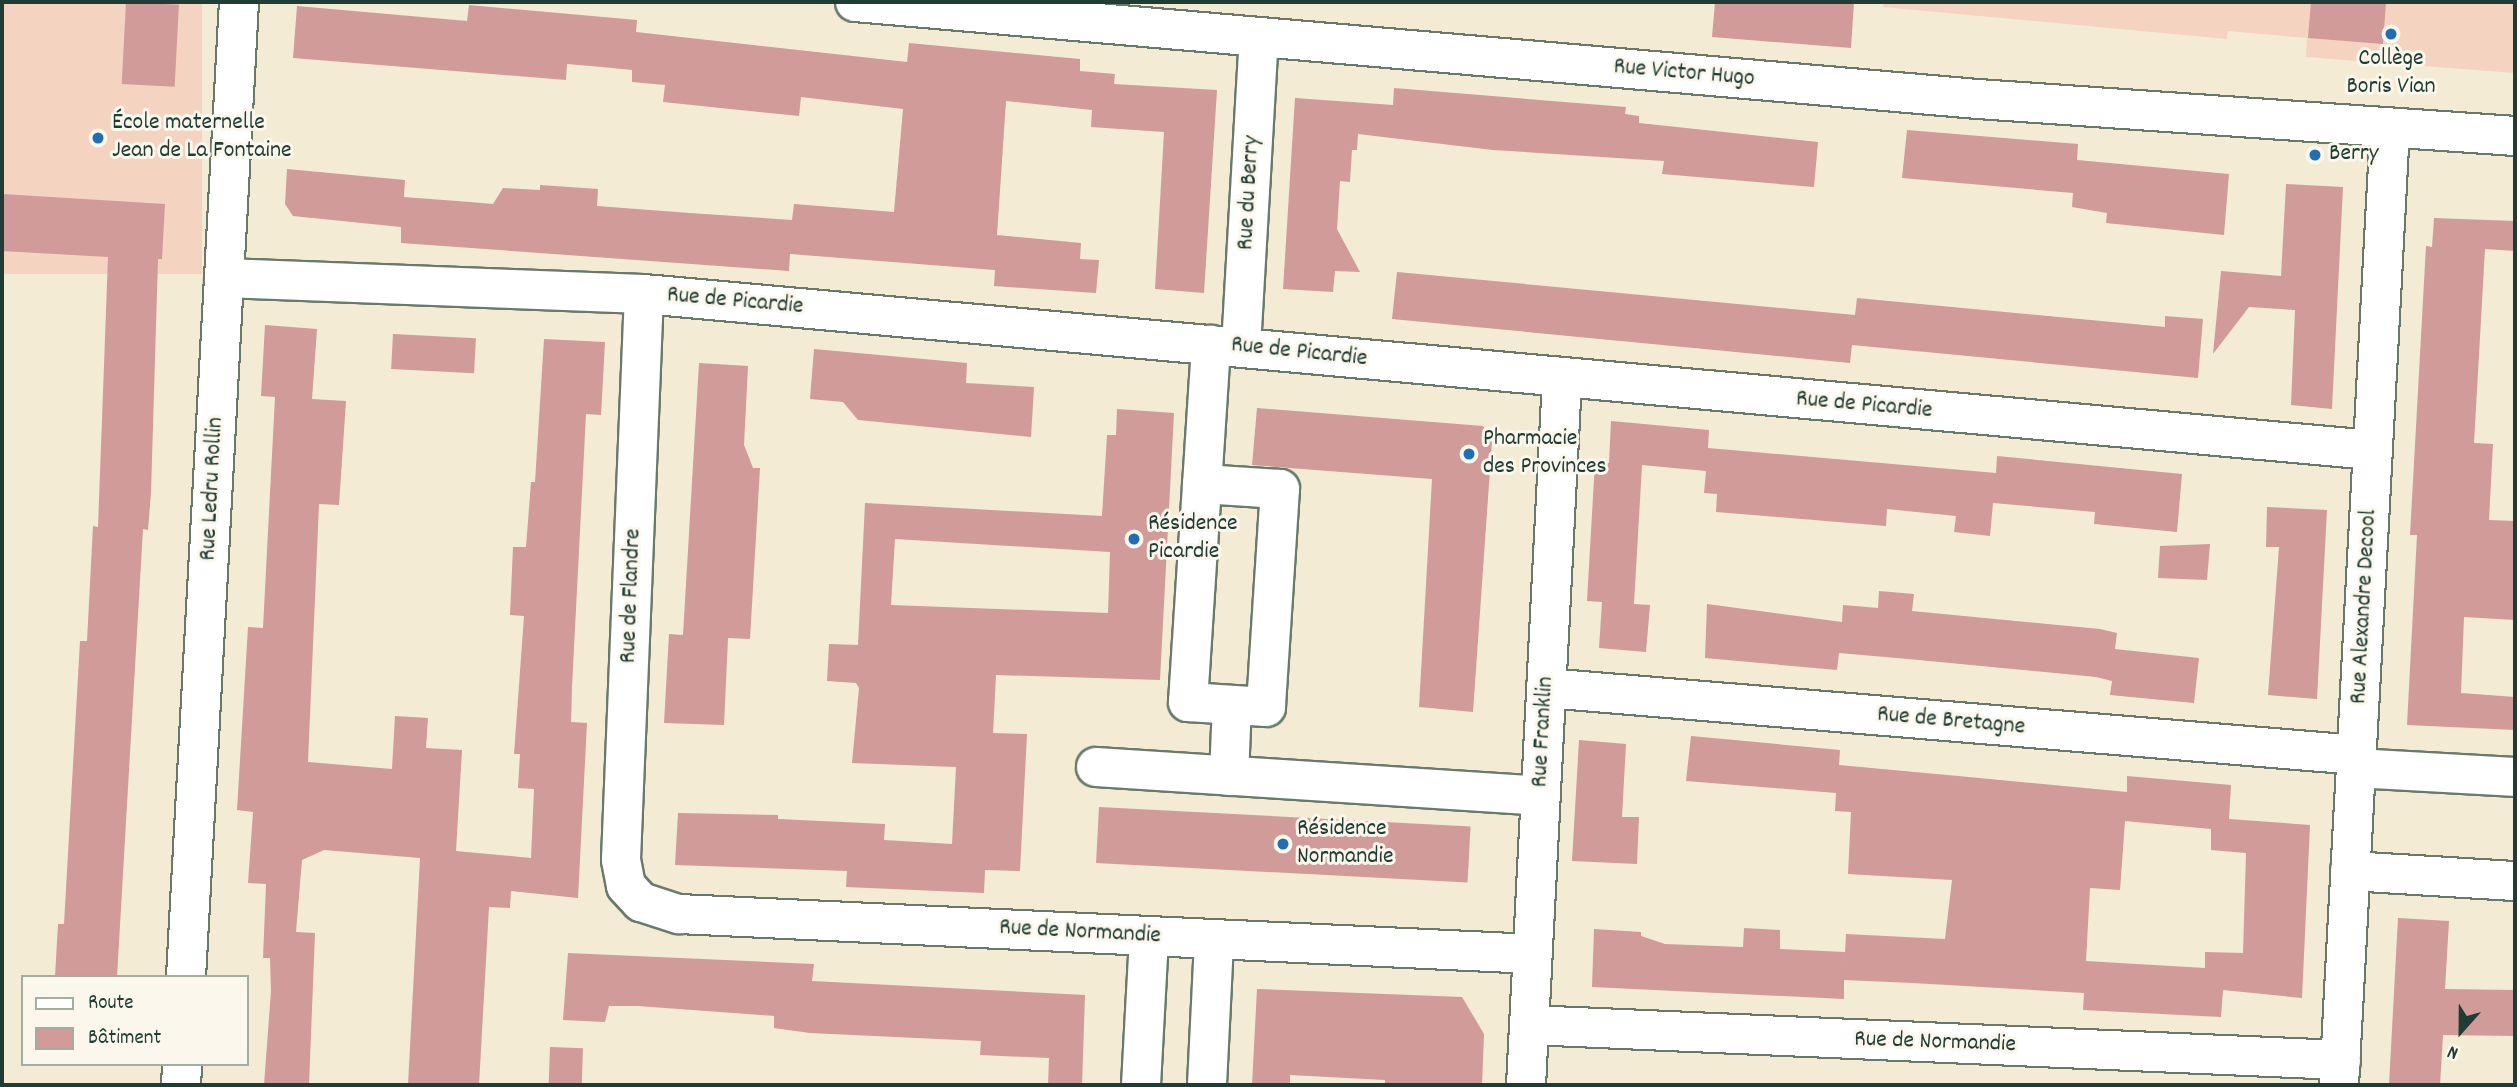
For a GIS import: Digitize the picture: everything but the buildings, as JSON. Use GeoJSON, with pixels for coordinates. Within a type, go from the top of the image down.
{"type":"FeatureCollection","features":[{"type":"Feature","properties":{"kind":"street","name":"Rue Ledru Rollin"},"geometry":{"type":"LineString","coordinates":[[187,975],[239,2]]}},
{"type":"Feature","properties":{"kind":"street","name":"Rue Victor Hugo"},"geometry":{"type":"LineString","coordinates":[[855,2],[1259,39],[2515,136]]}},
{"type":"Feature","properties":{"kind":"street","name":"Rue du Berry"},"geometry":{"type":"LineString","coordinates":[[1232,705],[1188,702],[1202,484],[1226,346],[1259,39]]}},
{"type":"Feature","properties":{"kind":"street","name":"Rue Alexandre Decool"},"geometry":{"type":"LineString","coordinates":[[2340,1073],[2390,128]]}},
{"type":"Feature","properties":{"kind":"street","name":"Rue de Picardie"},"geometry":{"type":"LineString","coordinates":[[224,278],[645,294],[1562,379],[2373,450]]}},
{"type":"Feature","properties":{"kind":"street","name":"Rue de Flandre"},"geometry":{"type":"LineString","coordinates":[[633,895],[622,874],[621,853],[645,294]]}},
{"type":"Feature","properties":{"kind":"street","name":"Rue Franklin"},"geometry":{"type":"LineString","coordinates":[[1526,1085],[1562,379]]}},
{"type":"Feature","properties":{"kind":"street"},"geometry":{"type":"LineString","coordinates":[[1202,484],[1280,489],[1266,707],[1232,705],[1229,776]]}},
{"type":"Feature","properties":{"kind":"street","name":"Rue de Bretagne"},"geometry":{"type":"LineString","coordinates":[[1546,688],[2515,777]]}},
{"type":"Feature","properties":{"kind":"street"},"geometry":{"type":"LineString","coordinates":[[1096,767],[1541,796]]}},
{"type":"Feature","properties":{"kind":"street"},"geometry":{"type":"LineString","coordinates":[[2350,871],[2515,881]]}},
{"type":"Feature","properties":{"kind":"street","name":"Rue de Normandie"},"geometry":{"type":"LineString","coordinates":[[633,895],[652,908],[679,914],[1532,954]]}},
{"type":"Feature","properties":{"kind":"street"},"geometry":{"type":"LineString","coordinates":[[1141,1085],[1149,936]]}},
{"type":"Feature","properties":{"kind":"street"},"geometry":{"type":"LineString","coordinates":[[1207,1085],[1214,940]]}},
{"type":"Feature","properties":{"kind":"street","name":"Rue de Normandie"},"geometry":{"type":"LineString","coordinates":[[1529,1025],[2340,1073]]}},
{"type":"Feature","properties":{"kind":"street"},"geometry":{"type":"LineString","coordinates":[[181,1085],[182,1066]]}},
{"type":"Feature","properties":{"kind":"shaded area","name":"École maternelle Jean de La Fontaine"},"geometry":{"type":"Polygon","coordinates":[[[2,2],[202,2],[202,274],[2,274],[2,2]]]}},
{"type":"Feature","properties":{"kind":"shaded area","name":"Collège Boris Vian"},"geometry":{"type":"Polygon","coordinates":[[[1884,2],[2515,2],[2515,73],[2306,57],[2307,38],[2228,31],[2227,39],[1883,7],[1884,2]]]}},
{"type":"Feature","properties":{"kind":"place","name":"Collège Boris Vian"},"geometry":{"type":"Point","coordinates":[2391,34]}},
{"type":"Feature","properties":{"kind":"place","name":"École maternelle Jean de La Fontaine"},"geometry":{"type":"Point","coordinates":[98,138]}},
{"type":"Feature","properties":{"kind":"place","name":"Berry"},"geometry":{"type":"Point","coordinates":[2315,155]}},
{"type":"Feature","properties":{"kind":"place","name":"Pharmacie des Provinces"},"geometry":{"type":"Point","coordinates":[1469,454]}},
{"type":"Feature","properties":{"kind":"place","name":"Résidence Picardie"},"geometry":{"type":"Point","coordinates":[1134,539]}},
{"type":"Feature","properties":{"kind":"place","name":"Résidence Normandie"},"geometry":{"type":"Point","coordinates":[1283,844]}}]}
